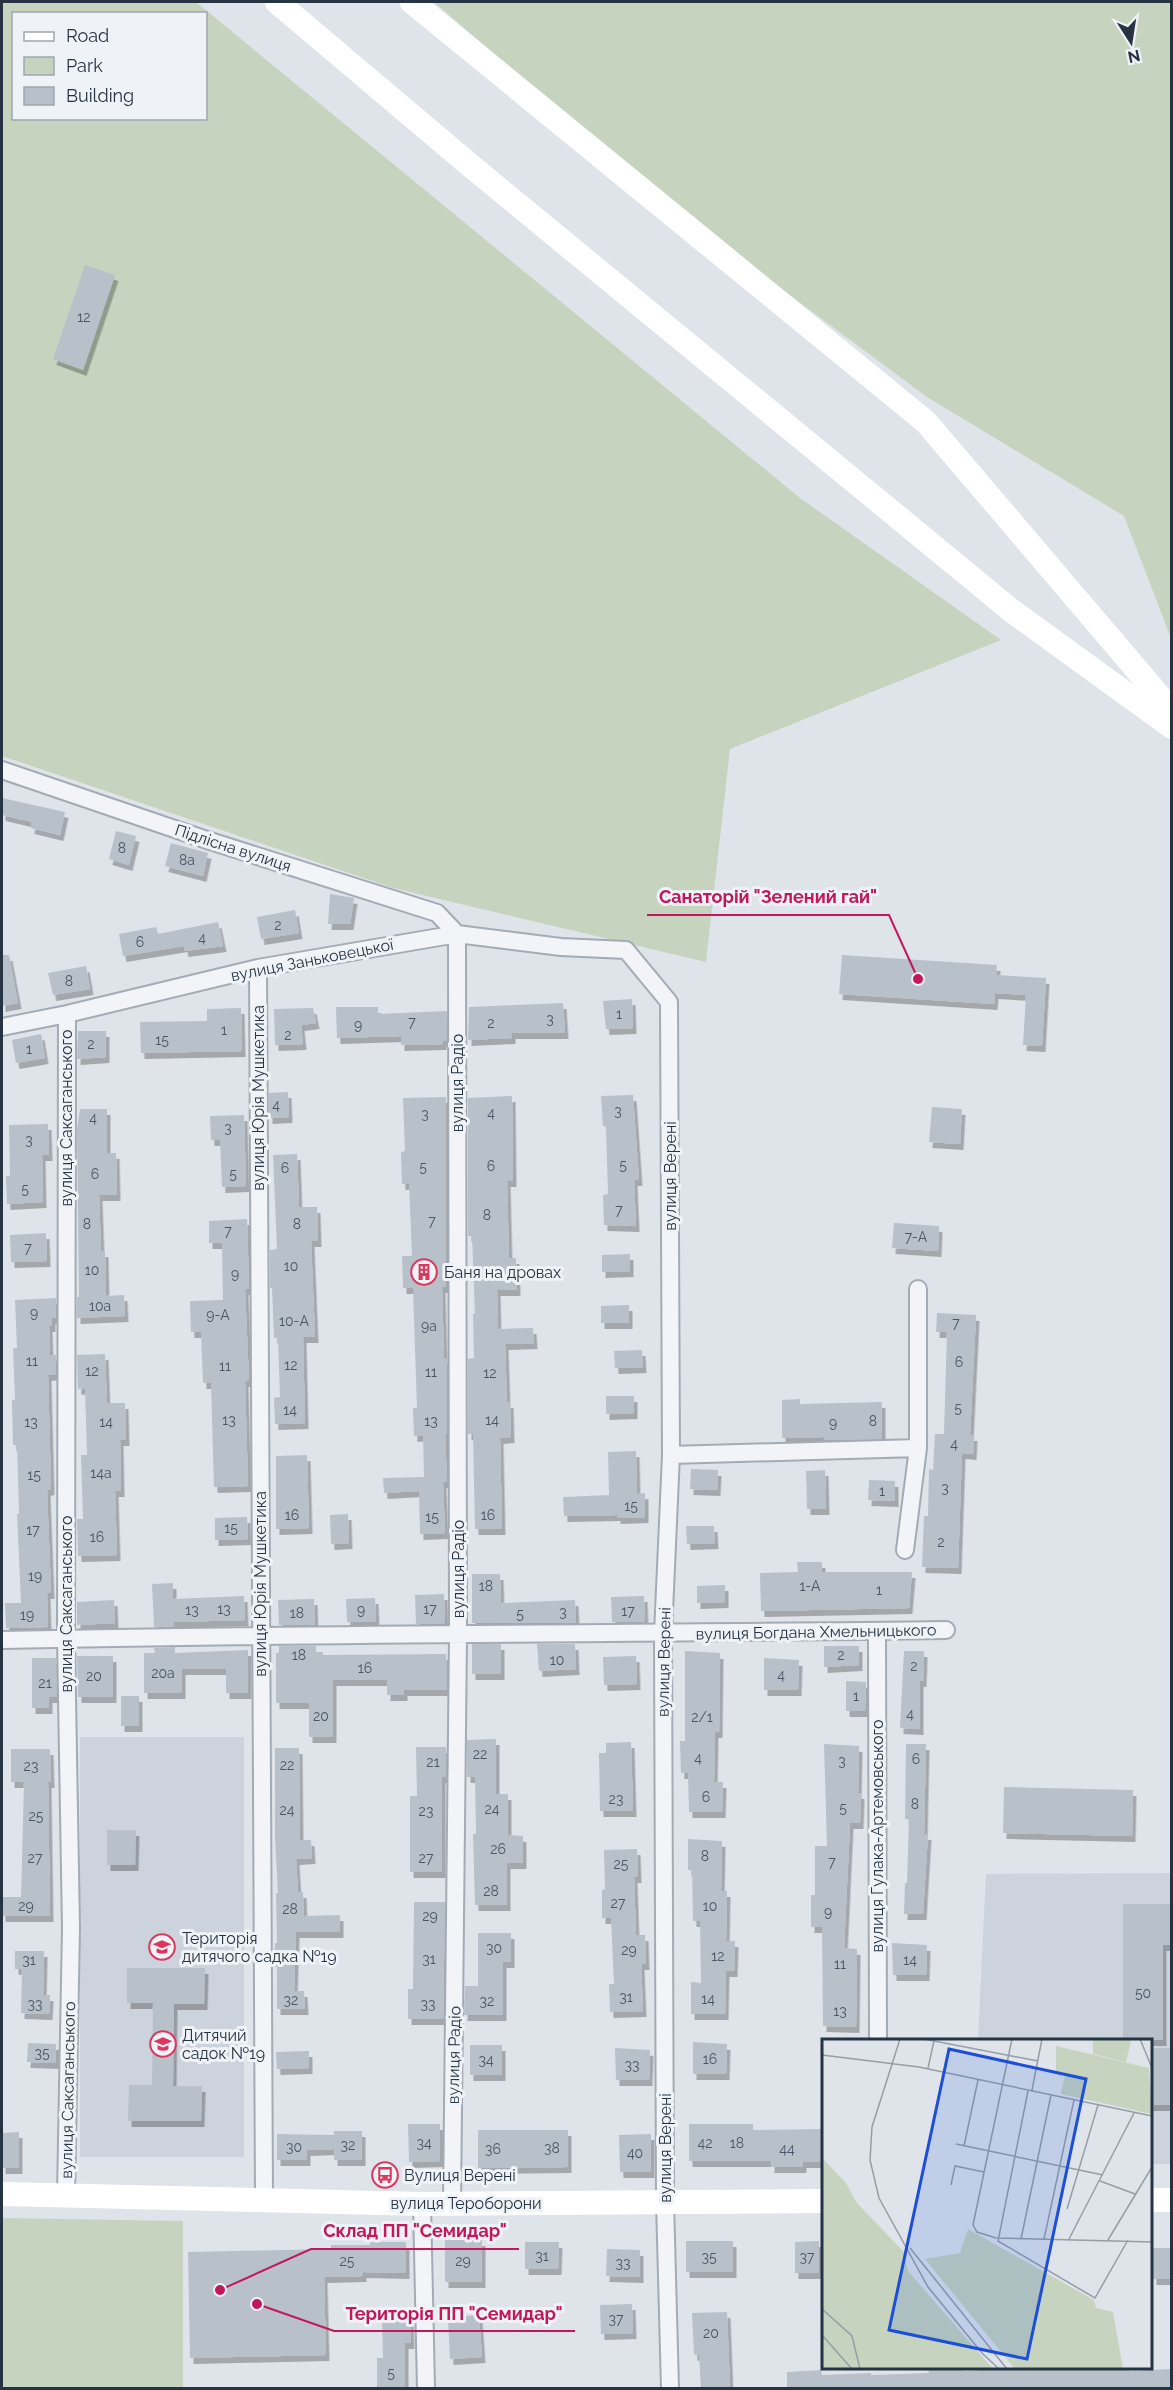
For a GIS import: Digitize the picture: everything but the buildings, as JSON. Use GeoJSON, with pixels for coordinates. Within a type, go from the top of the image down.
{"type":"FeatureCollection","features":[{"type":"Feature","properties":{"kind":"main road"},"geometry":{"type":"LineString","coordinates":[[277,2],[471,166],[1012,611],[1172,727]]}},
{"type":"Feature","properties":{"kind":"main road"},"geometry":{"type":"LineString","coordinates":[[412,2],[926,422],[1172,711]]}},
{"type":"Feature","properties":{"kind":"main road","name":"вулиця Тероборони"},"geometry":{"type":"LineString","coordinates":[[2,2193],[422,2204],[822,2200]]}},
{"type":"Feature","properties":{"kind":"main road"},"geometry":{"type":"LineString","coordinates":[[1152,2200],[1172,2200]]}},
{"type":"Feature","properties":{"kind":"street","name":"Підлісна вулиця"},"geometry":{"type":"LineString","coordinates":[[2,770],[207,840],[437,913],[457,934]]}},
{"type":"Feature","properties":{"kind":"street","name":"вулиця Заньковецької"},"geometry":{"type":"LineString","coordinates":[[2,1027],[258,968],[457,934],[561,947],[626,951]]}},
{"type":"Feature","properties":{"kind":"street","name":"вулиця Радіо"},"geometry":{"type":"LineString","coordinates":[[452,2204],[458,1635],[457,934]]}},
{"type":"Feature","properties":{"kind":"street","name":"вулиця Верені"},"geometry":{"type":"LineString","coordinates":[[626,951],[669,1002],[671,1455],[663,1634],[665,2202],[670,2388]]}},
{"type":"Feature","properties":{"kind":"street","name":"вулиця Юрія Мушкетика"},"geometry":{"type":"LineString","coordinates":[[258,968],[264,2199]]}},
{"type":"Feature","properties":{"kind":"street","name":"вулиця Саксаганського"},"geometry":{"type":"LineString","coordinates":[[66,1014],[66,1638],[71,1928],[66,2194]]}},
{"type":"Feature","properties":{"kind":"street"},"geometry":{"type":"LineString","coordinates":[[906,1550],[918,1448],[918,1289]]}},
{"type":"Feature","properties":{"kind":"street"},"geometry":{"type":"LineString","coordinates":[[671,1455],[918,1448]]}},
{"type":"Feature","properties":{"kind":"street","name":"вулиця Гулака-Артемовського"},"geometry":{"type":"LineString","coordinates":[[877,1630],[878,2039]]}},
{"type":"Feature","properties":{"kind":"street","name":"вулиця Богдана Хмельницького"},"geometry":{"type":"LineString","coordinates":[[2,1640],[260,1635],[663,1634],[946,1630]]}},
{"type":"Feature","properties":{"kind":"street"},"geometry":{"type":"LineString","coordinates":[[422,2204],[426,2388]]}},
{"type":"Feature","properties":{"kind":"shaded area","name":"Територія дитячого садка №19"},"geometry":{"type":"Polygon","coordinates":[[[80,1737],[244,1737],[244,2157],[80,2157],[80,1737]]]}},
{"type":"Feature","properties":{"kind":"shaded area"},"geometry":{"type":"Polygon","coordinates":[[[1171,1873],[1171,2164],[1152,2164],[1152,2039],[978,2039],[986,1874],[1171,1873]]]}},
{"type":"Feature","properties":{"kind":"green space"},"geometry":{"type":"Polygon","coordinates":[[[2,2],[196,2],[800,498],[1001,640],[730,749],[706,962],[393,888],[2,756],[2,2]]]}},
{"type":"Feature","properties":{"kind":"green space"},"geometry":{"type":"Polygon","coordinates":[[[434,2],[1171,2],[1171,638],[1124,516],[927,397],[678,212],[434,2]]]}},
{"type":"Feature","properties":{"kind":"green space"},"geometry":{"type":"Polygon","coordinates":[[[2,2218],[183,2221],[183,2388],[2,2388],[2,2218]]]}},
{"type":"Feature","properties":{"kind":"place","name":"Санаторій \"Зелений гай\""},"geometry":{"type":"Point","coordinates":[918,979]}},
{"type":"Feature","properties":{"kind":"place","name":"Баня на дровах"},"geometry":{"type":"Point","coordinates":[424,1272]}},
{"type":"Feature","properties":{"kind":"place","name":"Територія дитячого садка №19"},"geometry":{"type":"Point","coordinates":[162,1947]}},
{"type":"Feature","properties":{"kind":"place","name":"Дитячий садок №19"},"geometry":{"type":"Point","coordinates":[163,2044]}},
{"type":"Feature","properties":{"kind":"place","name":"Вулиця Верені"},"geometry":{"type":"Point","coordinates":[385,2175]}},
{"type":"Feature","properties":{"kind":"place","name":"Склад ПП \"Семидар\""},"geometry":{"type":"Point","coordinates":[220,2290]}},
{"type":"Feature","properties":{"kind":"place","name":"Територія ПП \"Семидар\""},"geometry":{"type":"Point","coordinates":[257,2304]}}]}
